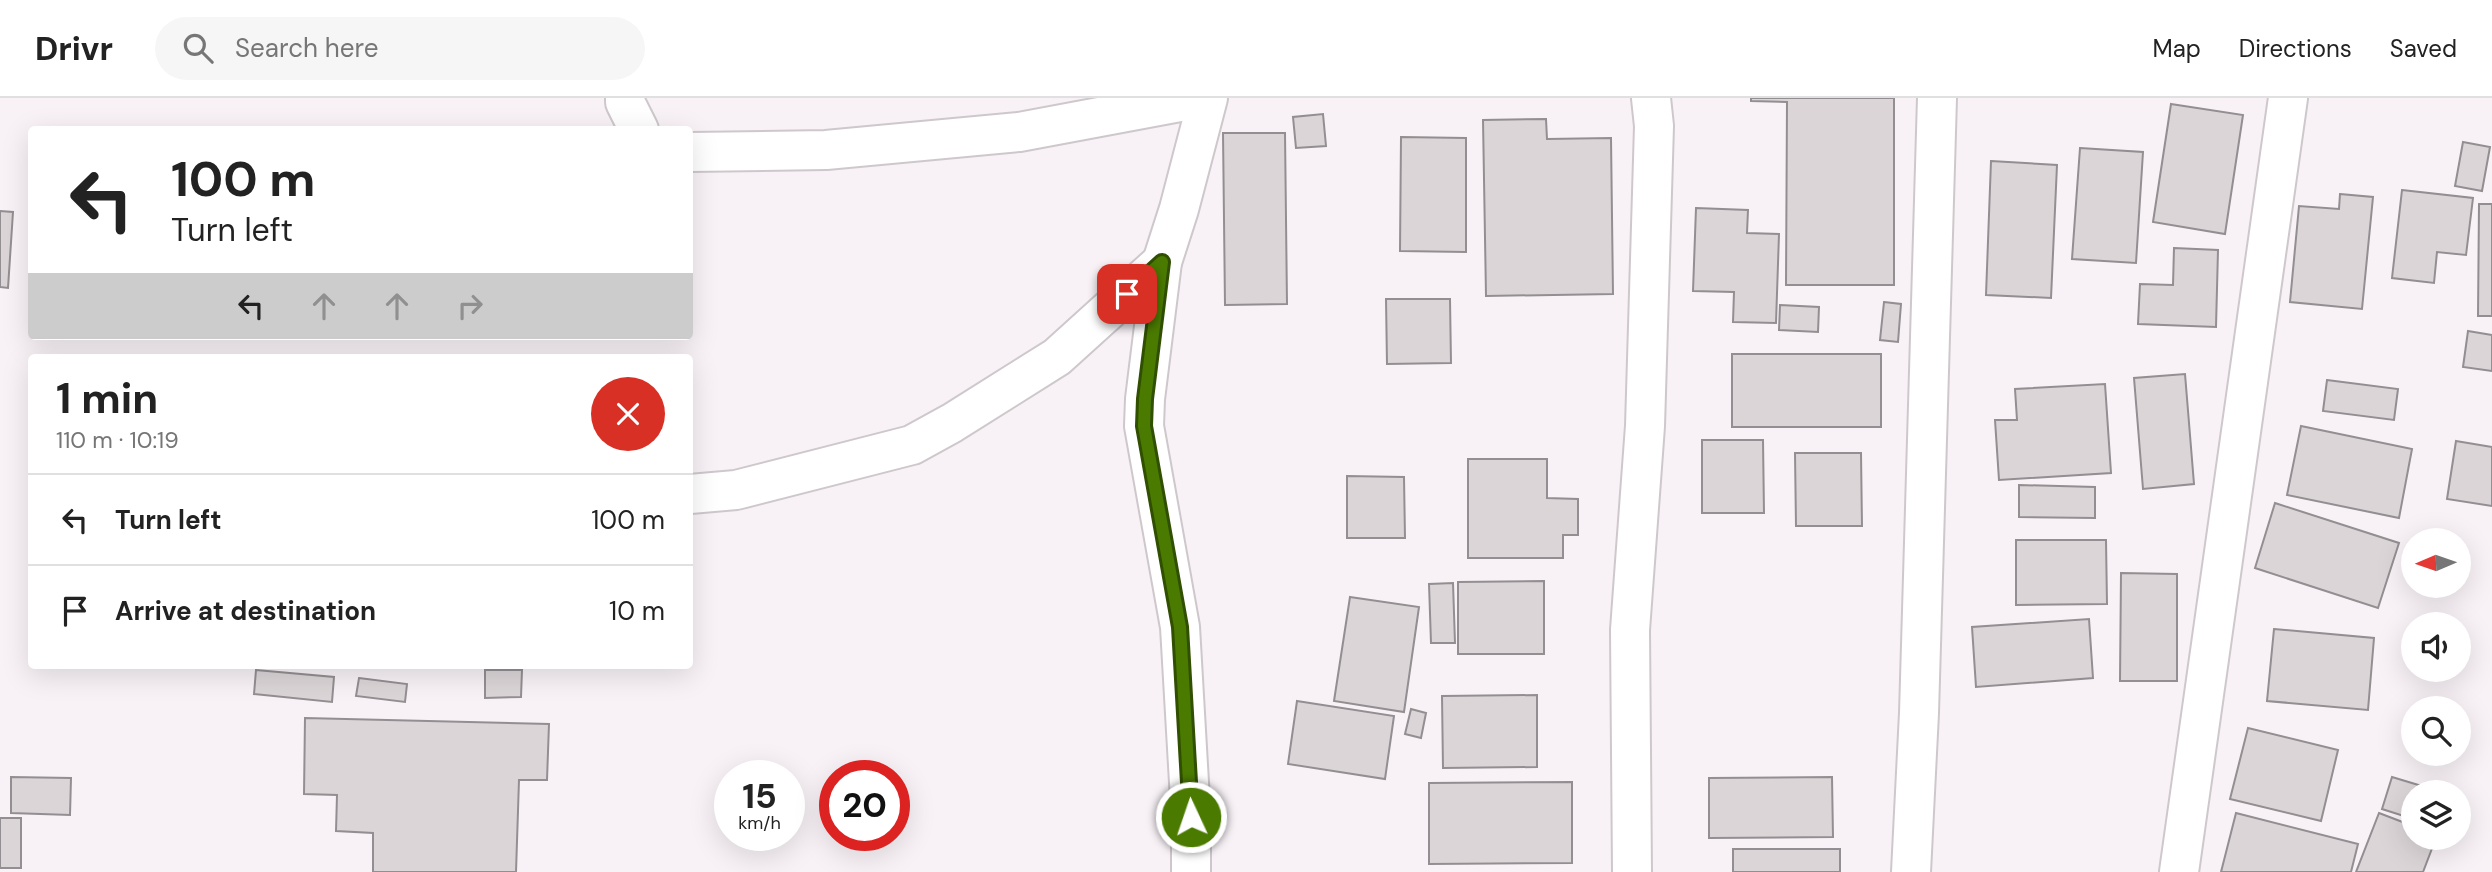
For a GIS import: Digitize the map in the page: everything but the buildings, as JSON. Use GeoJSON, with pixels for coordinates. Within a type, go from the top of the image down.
{"type":"FeatureCollection","features":[{"type":"Feature","properties":{"kind":"street"},"geometry":{"type":"LineString","coordinates":[[625,98],[637,126]]}},
{"type":"Feature","properties":{"kind":"street"},"geometry":{"type":"LineString","coordinates":[[693,152],[827,150],[1019,132],[1201,98]]}},
{"type":"Feature","properties":{"kind":"street"},"geometry":{"type":"LineString","coordinates":[[1191,872],[1191,817],[1180,627],[1144,426],[1162,262],[1180,209],[1208,98]]}},
{"type":"Feature","properties":{"kind":"street"},"geometry":{"type":"LineString","coordinates":[[1632,872],[1630,630],[1645,426],[1654,126],[1651,98]]}},
{"type":"Feature","properties":{"kind":"street"},"geometry":{"type":"LineString","coordinates":[[1911,872],[1919,713],[1937,98]]}},
{"type":"Feature","properties":{"kind":"street"},"geometry":{"type":"LineString","coordinates":[[2179,872],[2288,98]]}},
{"type":"Feature","properties":{"kind":"street"},"geometry":{"type":"LineString","coordinates":[[693,494],[736,490],[912,444],[952,423],[1057,357],[1162,262]]}},
{"type":"Feature","properties":{"kind":"route"},"geometry":{"type":"LineString","coordinates":[[1127,294],[1162,262],[1144,426],[1180,627],[1191,817]]}}]}
